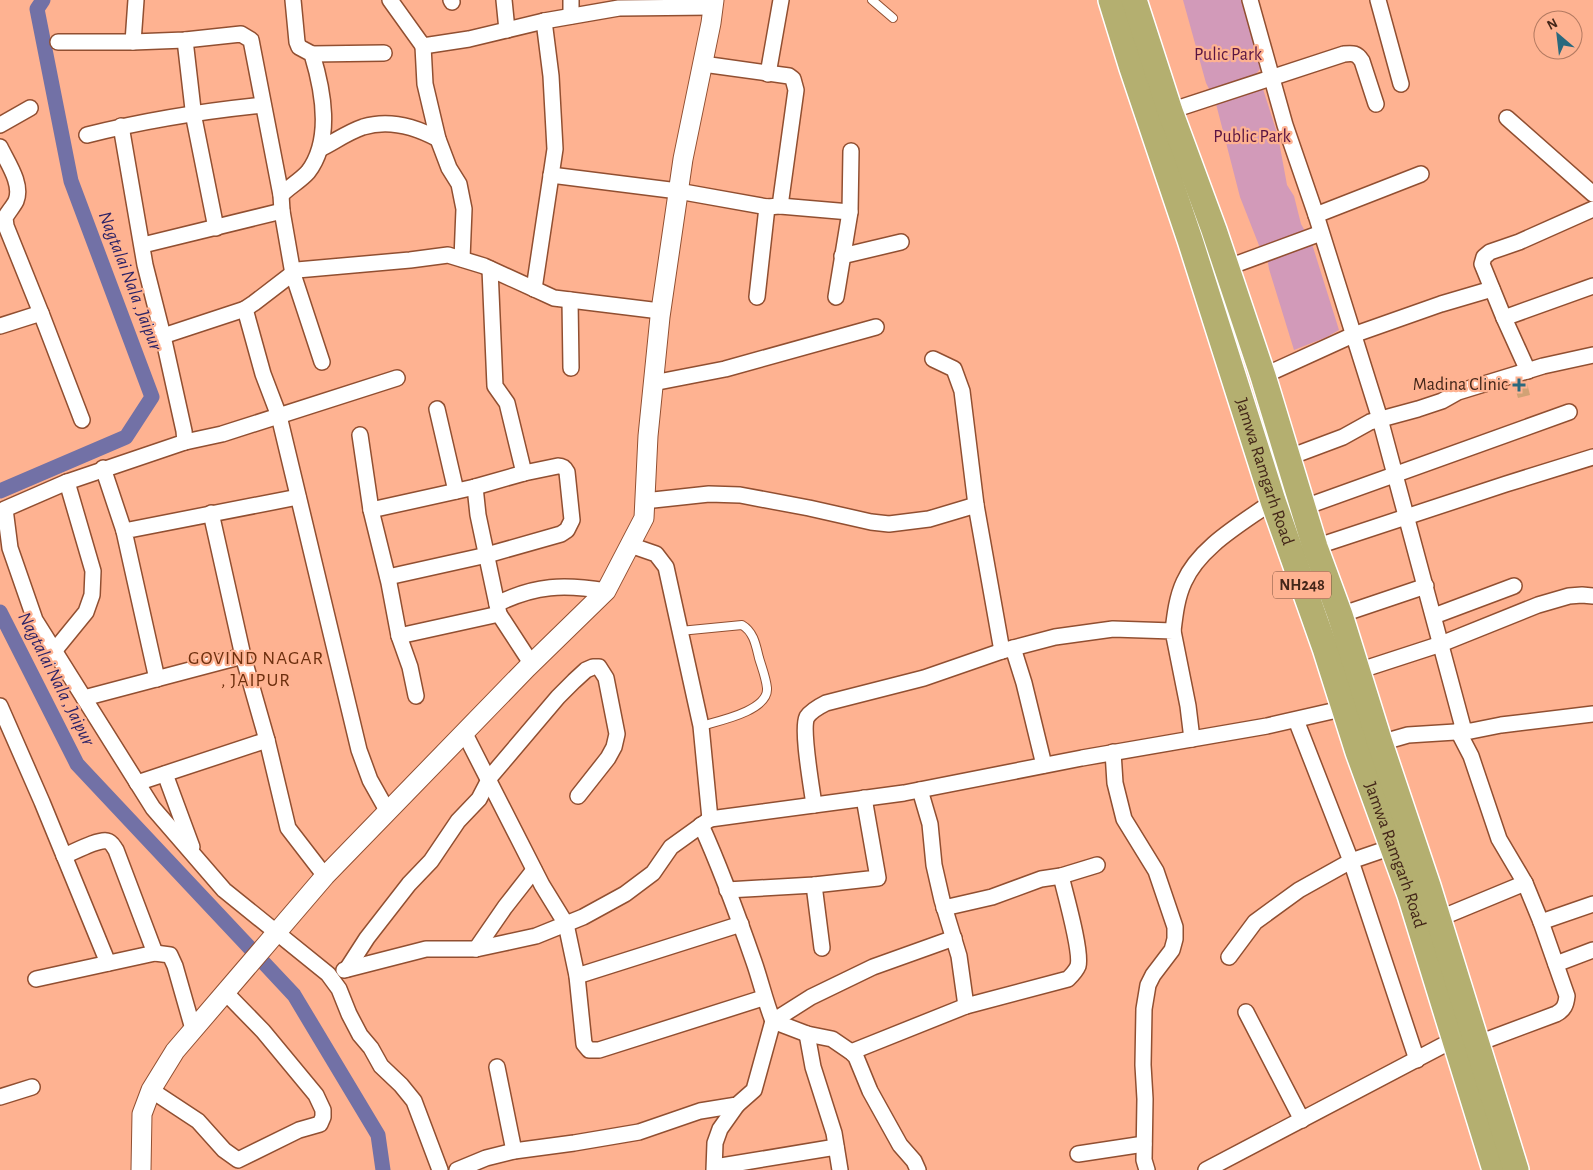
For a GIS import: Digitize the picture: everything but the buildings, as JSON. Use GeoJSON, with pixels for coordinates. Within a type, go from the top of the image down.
{"type":"FeatureCollection","features":[{"type":"Feature","properties":{"kind":"highway","name":"Jamwa Ramgarh Road"},"geometry":{"type":"LineString","coordinates":[[1111,0],[1273,501],[1325,648],[1344,710],[1410,895],[1516,1170]]}},
{"type":"Feature","properties":{"kind":"highway","name":"Jamwa Ramgarh Road"},"geometry":{"type":"LineString","coordinates":[[1134,0],[1170,111],[1214,230],[1263,376],[1302,508],[1340,615],[1428,886],[1438,919],[1495,1170]]}},
{"type":"Feature","properties":{"kind":"street"},"geometry":{"type":"LineString","coordinates":[[133,42],[136,0]]}},
{"type":"Feature","properties":{"kind":"street"},"geometry":{"type":"LineString","coordinates":[[293,0],[297,42],[300,47],[312,54],[384,53]]}},
{"type":"Feature","properties":{"kind":"street"},"geometry":{"type":"LineString","coordinates":[[390,0],[423,46],[425,84],[438,138],[449,168],[459,184],[464,210],[462,259]]}},
{"type":"Feature","properties":{"kind":"street"},"geometry":{"type":"LineString","coordinates":[[504,0],[507,30]]}},
{"type":"Feature","properties":{"kind":"street"},"geometry":{"type":"LineString","coordinates":[[571,0],[571,16]]}},
{"type":"Feature","properties":{"kind":"street"},"geometry":{"type":"LineString","coordinates":[[768,74],[781,0]]}},
{"type":"Feature","properties":{"kind":"street"},"geometry":{"type":"LineString","coordinates":[[1206,1170],[1417,1060],[1466,1041],[1562,1011],[1566,1004],[1567,996],[1541,922],[1525,884],[1499,839],[1461,731],[1434,616],[1380,419],[1316,215],[1285,125],[1250,0]]}},
{"type":"Feature","properties":{"kind":"street"},"geometry":{"type":"LineString","coordinates":[[1378,0],[1401,84]]}},
{"type":"Feature","properties":{"kind":"street"},"geometry":{"type":"LineString","coordinates":[[142,1170],[142,1114],[151,1090],[175,1051],[325,876],[531,663],[606,591],[644,518],[648,436],[660,311],[683,159],[703,64],[713,4],[619,8],[544,21],[468,39],[423,46]]}},
{"type":"Feature","properties":{"kind":"street"},"geometry":{"type":"LineString","coordinates":[[534,289],[555,149],[551,76],[544,21]]}},
{"type":"Feature","properties":{"kind":"street"},"geometry":{"type":"LineString","coordinates":[[58,42],[185,40],[241,34],[251,40],[254,46],[263,105],[281,195],[293,274],[322,362]]}},
{"type":"Feature","properties":{"kind":"street"},"geometry":{"type":"LineString","coordinates":[[185,40],[193,112],[216,228]]}},
{"type":"Feature","properties":{"kind":"street"},"geometry":{"type":"LineString","coordinates":[[1170,111],[1352,53],[1358,55],[1362,60],[1376,104]]}},
{"type":"Feature","properties":{"kind":"street"},"geometry":{"type":"LineString","coordinates":[[281,195],[308,172],[320,149],[323,113],[318,76],[312,54]]}},
{"type":"Feature","properties":{"kind":"street"},"geometry":{"type":"LineString","coordinates":[[703,64],[788,76],[793,80],[796,90],[758,296]]}},
{"type":"Feature","properties":{"kind":"street"},"geometry":{"type":"LineString","coordinates":[[88,135],[121,126],[193,112],[263,105]]}},
{"type":"Feature","properties":{"kind":"street"},"geometry":{"type":"LineString","coordinates":[[0,125],[30,108]]}},
{"type":"Feature","properties":{"kind":"street"},"geometry":{"type":"LineString","coordinates":[[1507,118],[1593,194]]}},
{"type":"Feature","properties":{"kind":"street"},"geometry":{"type":"LineString","coordinates":[[320,149],[362,128],[387,123],[402,124],[422,130],[438,138]]}},
{"type":"Feature","properties":{"kind":"street"},"geometry":{"type":"LineString","coordinates":[[121,126],[145,265],[163,336],[185,442]]}},
{"type":"Feature","properties":{"kind":"street"},"geometry":{"type":"LineString","coordinates":[[0,147],[13,173],[17,188],[16,200],[5,218],[6,226],[82,420]]}},
{"type":"Feature","properties":{"kind":"street"},"geometry":{"type":"LineString","coordinates":[[836,297],[850,212],[851,150]]}},
{"type":"Feature","properties":{"kind":"street"},"geometry":{"type":"LineString","coordinates":[[1316,215],[1422,174]]}},
{"type":"Feature","properties":{"kind":"street"},"geometry":{"type":"LineString","coordinates":[[551,175],[678,191],[773,207],[850,212]]}},
{"type":"Feature","properties":{"kind":"street"},"geometry":{"type":"LineString","coordinates":[[1528,371],[1482,264],[1484,257],[1490,252],[1519,242],[1593,209]]}},
{"type":"Feature","properties":{"kind":"street"},"geometry":{"type":"LineString","coordinates":[[143,245],[282,211]]}},
{"type":"Feature","properties":{"kind":"street"},"geometry":{"type":"LineString","coordinates":[[1226,268],[1321,232]]}},
{"type":"Feature","properties":{"kind":"street"},"geometry":{"type":"LineString","coordinates":[[842,256],[901,242]]}},
{"type":"Feature","properties":{"kind":"street"},"geometry":{"type":"LineString","coordinates":[[163,336],[254,304],[297,270],[410,260],[448,254],[490,269],[554,298],[660,311]]}},
{"type":"Feature","properties":{"kind":"street"},"geometry":{"type":"LineString","coordinates":[[490,269],[495,386],[507,403],[524,473]]}},
{"type":"Feature","properties":{"kind":"street"},"geometry":{"type":"LineString","coordinates":[[1504,318],[1593,286]]}},
{"type":"Feature","properties":{"kind":"street"},"geometry":{"type":"LineString","coordinates":[[1263,376],[1353,335],[1492,289]]}},
{"type":"Feature","properties":{"kind":"street"},"geometry":{"type":"LineString","coordinates":[[570,300],[572,368]]}},
{"type":"Feature","properties":{"kind":"street"},"geometry":{"type":"LineString","coordinates":[[245,308],[263,374],[279,416],[359,750],[370,780],[388,812]]}},
{"type":"Feature","properties":{"kind":"street"},"geometry":{"type":"LineString","coordinates":[[0,326],[41,313]]}},
{"type":"Feature","properties":{"kind":"street"},"geometry":{"type":"LineString","coordinates":[[653,383],[724,369],[876,327]]}},
{"type":"Feature","properties":{"kind":"street"},"geometry":{"type":"LineString","coordinates":[[1287,458],[1342,437],[1370,422],[1418,409],[1458,392],[1528,371],[1593,355]]}},
{"type":"Feature","properties":{"kind":"street"},"geometry":{"type":"LineString","coordinates":[[932,359],[954,370],[962,391],[976,505],[1008,649],[1026,692],[1044,765]]}},
{"type":"Feature","properties":{"kind":"street"},"geometry":{"type":"LineString","coordinates":[[397,378],[222,434],[185,442],[103,468],[3,509],[10,548],[36,620],[153,808],[224,890],[271,939],[328,974],[339,989],[360,1035],[371,1048],[380,1066],[402,1086],[414,1101],[440,1170]]}},
{"type":"Feature","properties":{"kind":"street"},"geometry":{"type":"LineString","coordinates":[[438,409],[456,491]]}},
{"type":"Feature","properties":{"kind":"street"},"geometry":{"type":"LineString","coordinates":[[1302,508],[1569,412]]}},
{"type":"Feature","properties":{"kind":"street"},"geometry":{"type":"LineString","coordinates":[[360,435],[371,510],[416,696]]}},
{"type":"Feature","properties":{"kind":"street"},"geometry":{"type":"LineString","coordinates":[[1315,547],[1593,457]]}},
{"type":"Feature","properties":{"kind":"street"},"geometry":{"type":"LineString","coordinates":[[371,510],[474,487],[524,473],[561,466],[567,472],[572,520],[567,530],[561,534],[487,555],[388,577]]}},
{"type":"Feature","properties":{"kind":"street"},"geometry":{"type":"LineString","coordinates":[[103,468],[124,530],[157,679]]}},
{"type":"Feature","properties":{"kind":"street"},"geometry":{"type":"LineString","coordinates":[[55,650],[86,612],[92,595],[93,571],[67,482]]}},
{"type":"Feature","properties":{"kind":"street"},"geometry":{"type":"LineString","coordinates":[[474,487],[498,609],[531,663]]}},
{"type":"Feature","properties":{"kind":"street"},"geometry":{"type":"LineString","coordinates":[[644,501],[708,494],[740,495],[889,524],[929,519],[976,505]]}},
{"type":"Feature","properties":{"kind":"street"},"geometry":{"type":"LineString","coordinates":[[124,530],[298,497]]}},
{"type":"Feature","properties":{"kind":"street"},"geometry":{"type":"LineString","coordinates":[[1192,739],[1188,706],[1173,631],[1176,610],[1184,582],[1197,560],[1214,544],[1273,501]]}},
{"type":"Feature","properties":{"kind":"street"},"geometry":{"type":"LineString","coordinates":[[211,513],[242,656],[267,740],[288,828],[325,876]]}},
{"type":"Feature","properties":{"kind":"street"},"geometry":{"type":"LineString","coordinates":[[630,545],[650,551],[662,559],[666,567],[701,726],[705,822],[727,890],[741,924],[758,975],[763,998],[772,1021],[754,1090],[737,1106],[720,1129],[715,1143],[715,1168],[836,1147]]}},
{"type":"Feature","properties":{"kind":"street"},"geometry":{"type":"LineString","coordinates":[[400,636],[498,609],[516,594],[539,588],[580,586],[606,591]]}},
{"type":"Feature","properties":{"kind":"street"},"geometry":{"type":"LineString","coordinates":[[1340,615],[1426,586]]}},
{"type":"Feature","properties":{"kind":"street"},"geometry":{"type":"LineString","coordinates":[[1434,616],[1514,586]]}},
{"type":"Feature","properties":{"kind":"street"},"geometry":{"type":"LineString","coordinates":[[1358,671],[1441,644],[1538,605],[1569,596],[1582,594],[1593,596]]}},
{"type":"Feature","properties":{"kind":"street"},"geometry":{"type":"LineString","coordinates":[[814,805],[805,733],[807,718],[826,703],[924,678],[1008,649],[1055,637],[1113,629],[1173,631]]}},
{"type":"Feature","properties":{"kind":"street"},"geometry":{"type":"LineString","coordinates":[[84,698],[242,656]]}},
{"type":"Feature","properties":{"kind":"street"},"geometry":{"type":"LineString","coordinates":[[347,969],[367,938],[403,891],[431,861],[458,821],[479,799],[489,779],[563,692],[586,670],[593,667],[599,668],[606,678],[617,734],[614,747],[608,758],[578,796]]}},
{"type":"Feature","properties":{"kind":"street"},"geometry":{"type":"LineString","coordinates":[[328,974],[426,949],[476,949],[536,936],[566,924],[625,894],[653,874],[671,847],[705,822],[920,790],[1113,752],[1296,720],[1344,710],[1368,702]]}},
{"type":"Feature","properties":{"kind":"street"},"geometry":{"type":"LineString","coordinates":[[0,706],[108,963]]}},
{"type":"Feature","properties":{"kind":"street"},"geometry":{"type":"LineString","coordinates":[[1380,743],[1408,735],[1461,731],[1593,714]]}},
{"type":"Feature","properties":{"kind":"street"},"geometry":{"type":"LineString","coordinates":[[1296,720],[1351,861],[1417,1060]]}},
{"type":"Feature","properties":{"kind":"street"},"geometry":{"type":"LineString","coordinates":[[464,732],[534,870],[566,924],[576,976],[584,1044],[589,1050],[599,1050],[763,998]]}},
{"type":"Feature","properties":{"kind":"street"},"geometry":{"type":"LineString","coordinates":[[137,782],[267,740]]}},
{"type":"Feature","properties":{"kind":"street"},"geometry":{"type":"LineString","coordinates":[[1113,752],[1115,783],[1124,819],[1156,871],[1175,927],[1175,939],[1172,950],[1153,975],[1148,985],[1144,1009],[1144,1160],[1147,1170]]}},
{"type":"Feature","properties":{"kind":"street"},"geometry":{"type":"LineString","coordinates":[[165,774],[195,857]]}},
{"type":"Feature","properties":{"kind":"street"},"geometry":{"type":"LineString","coordinates":[[920,790],[930,824],[934,865],[944,908],[959,956],[966,1006]]}},
{"type":"Feature","properties":{"kind":"street"},"geometry":{"type":"LineString","coordinates":[[727,890],[814,885],[878,878],[864,798]]}},
{"type":"Feature","properties":{"kind":"street"},"geometry":{"type":"LineString","coordinates":[[64,856],[100,842],[106,841],[111,843],[116,850],[155,953]]}},
{"type":"Feature","properties":{"kind":"street"},"geometry":{"type":"LineString","coordinates":[[1229,957],[1255,922],[1299,890],[1351,861],[1392,846]]}},
{"type":"Feature","properties":{"kind":"street"},"geometry":{"type":"LineString","coordinates":[[944,908],[992,897],[1041,879],[1060,876],[1096,865]]}},
{"type":"Feature","properties":{"kind":"street"},"geometry":{"type":"LineString","coordinates":[[476,949],[534,870]]}},
{"type":"Feature","properties":{"kind":"street"},"geometry":{"type":"LineString","coordinates":[[850,1052],[966,1006],[1068,978],[1078,965],[1079,958],[1060,876]]}},
{"type":"Feature","properties":{"kind":"street"},"geometry":{"type":"LineString","coordinates":[[1438,919],[1525,884]]}},
{"type":"Feature","properties":{"kind":"street"},"geometry":{"type":"LineString","coordinates":[[814,885],[822,948]]}},
{"type":"Feature","properties":{"kind":"street"},"geometry":{"type":"LineString","coordinates":[[1541,922],[1593,904]]}},
{"type":"Feature","properties":{"kind":"street"},"geometry":{"type":"LineString","coordinates":[[576,976],[741,924]]}},
{"type":"Feature","properties":{"kind":"street"},"geometry":{"type":"LineString","coordinates":[[772,1021],[811,997],[873,967],[954,938]]}},
{"type":"Feature","properties":{"kind":"street"},"geometry":{"type":"LineString","coordinates":[[1556,964],[1593,950]]}},
{"type":"Feature","properties":{"kind":"street"},"geometry":{"type":"LineString","coordinates":[[36,979],[155,953],[170,955],[175,966],[193,1029]]}},
{"type":"Feature","properties":{"kind":"street"},"geometry":{"type":"LineString","coordinates":[[151,1090],[198,1120],[240,1165],[298,1130],[320,1124],[323,1110],[316,1095],[263,1031],[225,992]]}},
{"type":"Feature","properties":{"kind":"street"},"geometry":{"type":"LineString","coordinates":[[1246,1012],[1302,1120]]}},
{"type":"Feature","properties":{"kind":"street"},"geometry":{"type":"LineString","coordinates":[[772,1021],[807,1034],[832,1038],[856,1057],[870,1091],[900,1145],[914,1161],[918,1170]]}},
{"type":"Feature","properties":{"kind":"street"},"geometry":{"type":"LineString","coordinates":[[807,1034],[813,1067],[834,1133],[840,1170]]}},
{"type":"Feature","properties":{"kind":"street"},"geometry":{"type":"LineString","coordinates":[[497,1067],[514,1151]]}},
{"type":"Feature","properties":{"kind":"street"},"geometry":{"type":"LineString","coordinates":[[0,1096],[32,1087]]}},
{"type":"Feature","properties":{"kind":"street"},"geometry":{"type":"LineString","coordinates":[[457,1170],[486,1158],[514,1151],[639,1132],[700,1111],[737,1106]]}},
{"type":"Feature","properties":{"kind":"street"},"geometry":{"type":"LineString","coordinates":[[1078,1154],[1144,1144]]}},
{"type":"Feature","properties":{"kind":"lane"},"geometry":{"type":"LineString","coordinates":[[872,0],[893,18]]}},
{"type":"Feature","properties":{"kind":"lane"},"geometry":{"type":"LineString","coordinates":[[680,631],[742,625],[748,628],[754,638],[767,690],[763,700],[755,709],[701,726]]}},
{"type":"Feature","properties":{"kind":"green space","name":"Pulic Park"},"geometry":{"type":"Polygon","coordinates":[[[1183,0],[1241,0],[1263,66],[1252,78],[1211,93],[1206,83],[1183,0]]]}},
{"type":"Feature","properties":{"kind":"green space","name":"Public Park"},"geometry":{"type":"Polygon","coordinates":[[[1263,89],[1278,136],[1287,185],[1294,196],[1301,224],[1312,244],[1339,330],[1327,337],[1294,350],[1267,257],[1262,253],[1240,197],[1215,100],[1263,89]]]}},
{"type":"Feature","properties":{"kind":"waterway","name":"Nagtalai Nala , Jaipur"},"geometry":{"type":"LineString","coordinates":[[0,491],[126,437],[152,397],[71,181],[37,9],[43,0]]}},
{"type":"Feature","properties":{"kind":"waterway"},"geometry":{"type":"LineString","coordinates":[[0,612],[77,764],[294,995],[378,1135],[383,1170]]}},
{"type":"Feature","properties":{"kind":"place","name":"Madina Clinic"},"geometry":{"type":"Point","coordinates":[1519,385]}},
{"type":"Feature","properties":{"kind":"district","name":"GOVIND NAGAR , JAIPUR"},"geometry":{"type":"Point","coordinates":[256,669]}}]}
